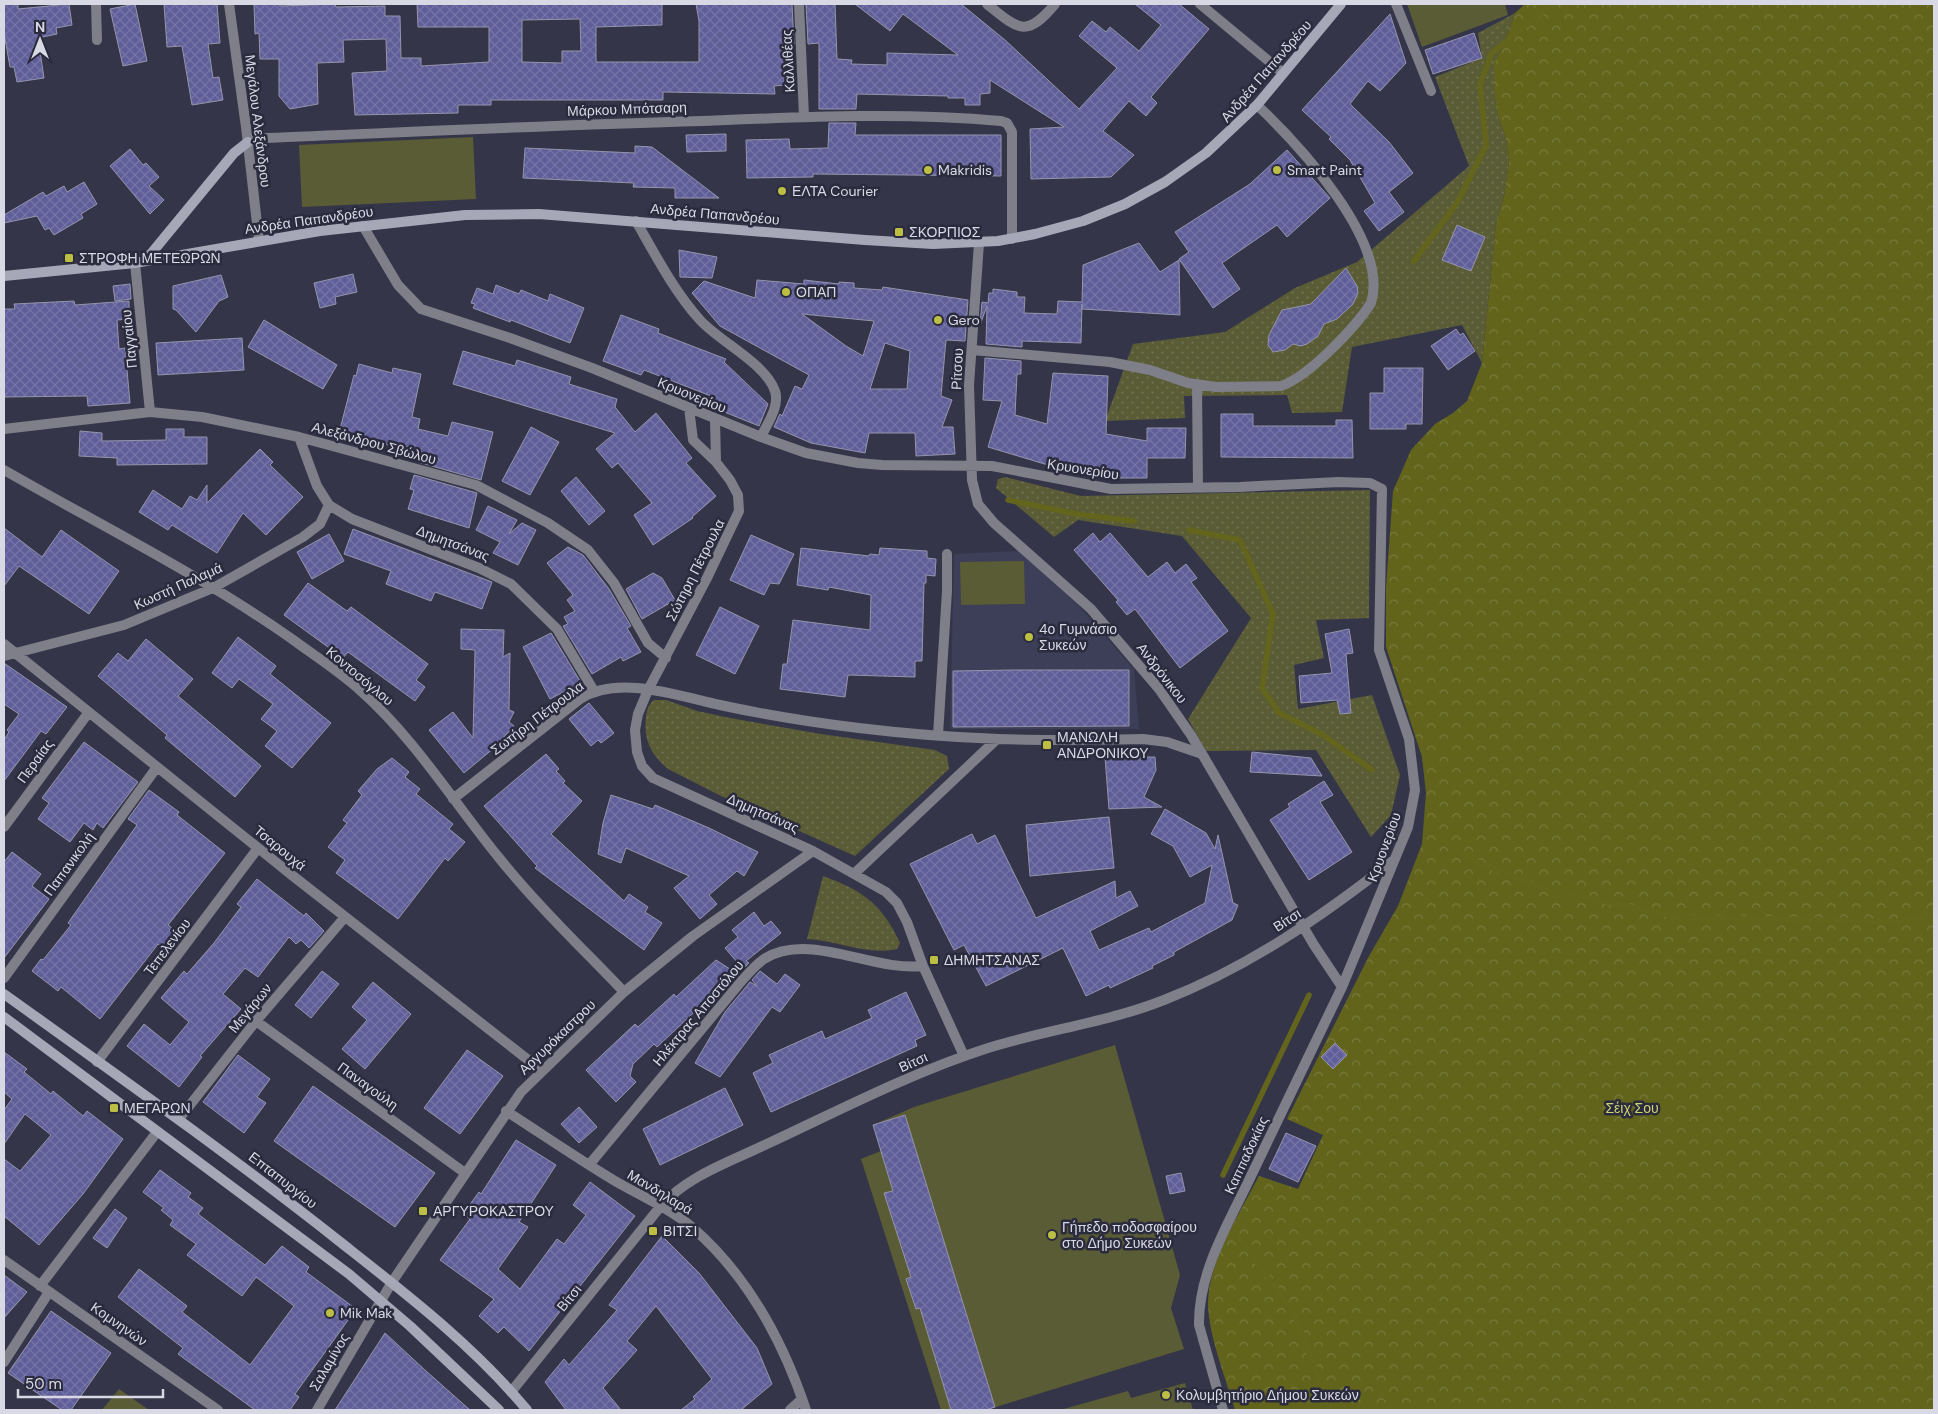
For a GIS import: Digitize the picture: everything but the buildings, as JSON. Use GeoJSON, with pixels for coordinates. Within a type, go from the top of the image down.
{"type":"FeatureCollection","features":[{"type":"Feature","properties":{"kind":"main road","name":"Ανδρέα Παπανδρέου"},"geometry":{"type":"LineString","coordinates":[[4,276],[140,262],[258,241],[363,226],[437,217],[499,214],[538,214],[865,240],[979,243],[1012,239],[1083,220],[1146,193],[1183,171],[1206,153],[1257,105],[1342,4]]}},
{"type":"Feature","properties":{"kind":"main road"},"geometry":{"type":"LineString","coordinates":[[140,262],[170,230],[234,153],[248,142]]}},
{"type":"Feature","properties":{"kind":"main road","name":"Επταπυργίου"},"geometry":{"type":"LineString","coordinates":[[4,994],[97,1062],[180,1118],[392,1282],[455,1336],[527,1410]]}},
{"type":"Feature","properties":{"kind":"main road"},"geometry":{"type":"LineString","coordinates":[[4,1017],[326,1256],[380,1301],[499,1410]]}},
{"type":"Feature","properties":{"kind":"street"},"geometry":{"type":"LineString","coordinates":[[96,4],[98,40]]}},
{"type":"Feature","properties":{"kind":"street","name":"Μεγάλου Αλεξάνδρου"},"geometry":{"type":"LineString","coordinates":[[229,4],[248,142],[258,241]]}},
{"type":"Feature","properties":{"kind":"street","name":"Καλλιθέας"},"geometry":{"type":"LineString","coordinates":[[799,4],[804,117]]}},
{"type":"Feature","properties":{"kind":"street"},"geometry":{"type":"LineString","coordinates":[[987,4],[1016,26],[1024,27],[1037,23],[1055,4]]}},
{"type":"Feature","properties":{"kind":"street"},"geometry":{"type":"LineString","coordinates":[[1200,4],[1283,73]]}},
{"type":"Feature","properties":{"kind":"street"},"geometry":{"type":"LineString","coordinates":[[1396,4],[1431,91]]}},
{"type":"Feature","properties":{"kind":"street"},"geometry":{"type":"LineString","coordinates":[[972,350],[1110,362],[1197,384],[1266,387],[1290,383],[1314,366],[1366,310],[1373,297],[1370,265],[1354,220],[1321,175],[1257,105]]}},
{"type":"Feature","properties":{"kind":"street","name":"Μάρκου Μπότσαρη"},"geometry":{"type":"LineString","coordinates":[[248,142],[267,138],[434,130],[804,117],[927,117],[984,120],[1007,124],[1012,132],[1012,239]]}},
{"type":"Feature","properties":{"kind":"street"},"geometry":{"type":"LineString","coordinates":[[636,221],[677,292],[702,322],[754,365],[774,388],[776,404],[761,437]]}},
{"type":"Feature","properties":{"kind":"street","name":"Κρυονερίου"},"geometry":{"type":"LineString","coordinates":[[363,226],[398,286],[421,309],[529,344],[715,419],[806,453],[858,463],[909,467],[992,466],[1111,489],[1356,482],[1370,484],[1382,489],[1379,650],[1403,719],[1415,776],[1412,813],[1396,858],[1342,987]]}},
{"type":"Feature","properties":{"kind":"street","name":"Ρίτσου"},"geometry":{"type":"LineString","coordinates":[[971,466],[969,385],[979,243]]}},
{"type":"Feature","properties":{"kind":"street","name":"Παγγαίου"},"geometry":{"type":"LineString","coordinates":[[140,262],[150,412]]}},
{"type":"Feature","properties":{"kind":"street"},"geometry":{"type":"LineString","coordinates":[[1197,384],[1198,488]]}},
{"type":"Feature","properties":{"kind":"street","name":"Σώτηρη Πέτρουλα"},"geometry":{"type":"LineString","coordinates":[[648,690],[666,658],[739,511],[735,487],[716,462],[693,440],[689,408]]}},
{"type":"Feature","properties":{"kind":"street","name":"Αλεξάνδρου Σβώλου"},"geometry":{"type":"LineString","coordinates":[[4,429],[150,412],[202,417],[299,437],[476,485],[548,523],[580,543],[595,557],[623,598],[648,642],[666,658]]}},
{"type":"Feature","properties":{"kind":"street"},"geometry":{"type":"LineString","coordinates":[[715,419],[716,462]]}},
{"type":"Feature","properties":{"kind":"street","name":"Δημητσάνας"},"geometry":{"type":"LineString","coordinates":[[299,437],[317,486],[329,505],[352,520],[479,568],[511,584],[535,605],[557,629],[594,691]]}},
{"type":"Feature","properties":{"kind":"street","name":"Ανδρόνικου"},"geometry":{"type":"LineString","coordinates":[[971,466],[973,490],[983,512],[1062,582],[1104,623],[1159,689],[1202,754],[1303,926]]}},
{"type":"Feature","properties":{"kind":"street","name":"Κοντοσόγλου"},"geometry":{"type":"LineString","coordinates":[[4,470],[214,588],[271,625],[359,689],[394,724],[530,894],[624,992]]}},
{"type":"Feature","properties":{"kind":"street","name":"Κωστή Παλαμά"},"geometry":{"type":"LineString","coordinates":[[4,656],[124,625],[214,588],[303,538],[320,524],[329,505]]}},
{"type":"Feature","properties":{"kind":"street"},"geometry":{"type":"LineString","coordinates":[[938,735],[947,591],[947,554]]}},
{"type":"Feature","properties":{"kind":"street","name":"Τσαρουχά"},"geometry":{"type":"LineString","coordinates":[[4,644],[345,917],[542,1070]]}},
{"type":"Feature","properties":{"kind":"street","name":"Σωτήρη Πέτρουλα"},"geometry":{"type":"LineString","coordinates":[[453,799],[580,699],[594,691],[617,688],[648,690],[768,714],[938,735],[997,739],[1143,739],[1167,742],[1202,754]]}},
{"type":"Feature","properties":{"kind":"street","name":"Δημητσάνας"},"geometry":{"type":"LineString","coordinates":[[648,690],[636,720],[635,740],[638,757],[648,773],[673,788],[813,851],[886,892],[897,903],[907,922],[923,966],[964,1056]]}},
{"type":"Feature","properties":{"kind":"street","name":"Περαίας"},"geometry":{"type":"LineString","coordinates":[[4,827],[89,712]]}},
{"type":"Feature","properties":{"kind":"street"},"geometry":{"type":"LineString","coordinates":[[855,873],[997,739]]}},
{"type":"Feature","properties":{"kind":"street","name":"Παπανικολή"},"geometry":{"type":"LineString","coordinates":[[4,978],[157,767]]}},
{"type":"Feature","properties":{"kind":"street","name":"Τεπελενίου"},"geometry":{"type":"LineString","coordinates":[[97,1062],[258,848]]}},
{"type":"Feature","properties":{"kind":"street","name":"Αργυρόκαστρου"},"geometry":{"type":"LineString","coordinates":[[380,1301],[506,1111],[542,1070],[624,992],[693,936],[813,851]]}},
{"type":"Feature","properties":{"kind":"street","name":"Βίτσι"},"geometry":{"type":"LineString","coordinates":[[511,1392],[660,1207],[674,1192],[696,1178],[836,1112],[964,1056],[1014,1040],[1140,1009],[1166,1000],[1242,964],[1303,926],[1396,858]]}},
{"type":"Feature","properties":{"kind":"street","name":"Μεγάρων"},"geometry":{"type":"LineString","coordinates":[[180,1118],[256,1022],[345,917]]}},
{"type":"Feature","properties":{"kind":"street"},"geometry":{"type":"LineString","coordinates":[[1303,926],[1342,987]]}},
{"type":"Feature","properties":{"kind":"street","name":"Ηλέκτρας Αποστόλου"},"geometry":{"type":"LineString","coordinates":[[590,1166],[739,984],[765,958],[783,952],[809,950],[893,965],[923,966]]}},
{"type":"Feature","properties":{"kind":"street","name":"Καππαδοκίας"},"geometry":{"type":"LineString","coordinates":[[1223,1410],[1199,1325],[1199,1311],[1204,1283],[1222,1238],[1342,987]]}},
{"type":"Feature","properties":{"kind":"street","name":"Παναγούλη"},"geometry":{"type":"LineString","coordinates":[[256,1022],[465,1173]]}},
{"type":"Feature","properties":{"kind":"street","name":"Μανδηλαρά"},"geometry":{"type":"LineString","coordinates":[[506,1111],[590,1166],[685,1222],[700,1235],[754,1298],[784,1350],[806,1410]]}},
{"type":"Feature","properties":{"kind":"street"},"geometry":{"type":"LineString","coordinates":[[40,1286],[157,1132]]}},
{"type":"Feature","properties":{"kind":"street","name":"Κομνηνών"},"geometry":{"type":"LineString","coordinates":[[4,1260],[218,1410]]}},
{"type":"Feature","properties":{"kind":"street"},"geometry":{"type":"LineString","coordinates":[[4,1362],[49,1292]]}},
{"type":"Feature","properties":{"kind":"street","name":"Σαλαμίνος"},"geometry":{"type":"LineString","coordinates":[[317,1410],[380,1301]]}},
{"type":"Feature","properties":{"kind":"street"},"geometry":{"type":"LineString","coordinates":[[790,1410],[802,1399]]}},
{"type":"Feature","properties":{"kind":"shaded area","name":"4ο Γυμνάσιο Συκεών"},"geometry":{"type":"Polygon","coordinates":[[[1019,551],[1078,605],[1134,669],[1139,729],[950,729],[954,554],[1019,551]]]}},
{"type":"Feature","properties":{"kind":"green space"},"geometry":{"type":"Polygon","coordinates":[[[1407,4],[1505,4],[1508,15],[1422,47],[1407,4]]]}},
{"type":"Feature","properties":{"kind":"green space","name":"Σέιχ Σου"},"geometry":{"type":"Polygon","coordinates":[[[1525,4],[1934,4],[1934,1410],[1235,1410],[1218,1356],[1211,1328],[1208,1303],[1209,1287],[1219,1254],[1259,1176],[1298,1189],[1323,1135],[1287,1119],[1369,956],[1398,906],[1422,844],[1426,793],[1422,757],[1386,647],[1386,588],[1393,491],[1411,450],[1435,424],[1453,413],[1467,401],[1482,363],[1496,223],[1504,196],[1509,162],[1506,139],[1498,116],[1494,87],[1494,62],[1502,49],[1515,13],[1525,4]]]}},
{"type":"Feature","properties":{"kind":"green space"},"geometry":{"type":"Polygon","coordinates":[[[1515,13],[1502,49],[1494,62],[1498,116],[1506,139],[1509,162],[1504,196],[1496,223],[1482,363],[1462,325],[1352,347],[1342,412],[1292,413],[1287,395],[1184,396],[1185,418],[1105,421],[1133,344],[1225,332],[1295,288],[1357,262],[1469,166],[1435,77],[1482,58],[1478,33],[1515,13]]]}},
{"type":"Feature","properties":{"kind":"green space"},"geometry":{"type":"Polygon","coordinates":[[[473,137],[476,199],[302,207],[299,145],[473,137]]]}},
{"type":"Feature","properties":{"kind":"green space"},"geometry":{"type":"Polygon","coordinates":[[[1005,477],[1081,496],[1370,490],[1369,618],[1316,620],[1324,658],[1294,665],[1298,709],[1372,695],[1400,775],[1391,815],[1371,837],[1316,750],[1206,751],[1188,719],[1251,618],[1182,536],[1078,520],[1054,537],[996,488],[998,479],[1005,477]]]}},
{"type":"Feature","properties":{"kind":"green space"},"geometry":{"type":"Polygon","coordinates":[[[1024,561],[1025,604],[961,605],[960,562],[1024,561]]]}},
{"type":"Feature","properties":{"kind":"green space"},"geometry":{"type":"Polygon","coordinates":[[[654,700],[666,700],[697,711],[730,718],[821,734],[935,750],[947,756],[949,769],[855,856],[721,796],[668,769],[657,758],[647,739],[646,714],[654,700]]]}},
{"type":"Feature","properties":{"kind":"green space"},"geometry":{"type":"Polygon","coordinates":[[[823,876],[849,887],[870,900],[886,918],[893,930],[900,943],[897,949],[874,951],[807,939],[823,876]]]}},
{"type":"Feature","properties":{"kind":"green space"},"geometry":{"type":"Polygon","coordinates":[[[1115,1045],[1180,1275],[1171,1308],[1184,1349],[986,1410],[941,1410],[861,1159],[881,1151],[873,1125],[914,1107],[1115,1045]]]}},
{"type":"Feature","properties":{"kind":"green space","name":"Κολυμβητήριο Δήμου Συκεών"},"geometry":{"type":"Polygon","coordinates":[[[1185,1383],[1193,1410],[1060,1410],[1128,1391],[1131,1398],[1185,1383]]]}},
{"type":"Feature","properties":{"kind":"green space"},"geometry":{"type":"Polygon","coordinates":[[[119,1389],[149,1410],[102,1410],[119,1389]]]}},
{"type":"Feature","properties":{"kind":"waterway"},"geometry":{"type":"LineString","coordinates":[[1414,261],[1457,203],[1486,145],[1480,84],[1492,53],[1553,4]]}},
{"type":"Feature","properties":{"kind":"waterway"},"geometry":{"type":"LineString","coordinates":[[1008,500],[1076,514],[1134,521]]}},
{"type":"Feature","properties":{"kind":"waterway"},"geometry":{"type":"LineString","coordinates":[[1189,530],[1240,540],[1273,614],[1262,688],[1279,713],[1323,735],[1372,770]]}},
{"type":"Feature","properties":{"kind":"waterway"},"geometry":{"type":"LineString","coordinates":[[1439,837],[1474,861],[1545,889],[1679,917],[1897,922],[1934,913]]}},
{"type":"Feature","properties":{"kind":"waterway"},"geometry":{"type":"LineString","coordinates":[[1223,1175],[1309,995]]}},
{"type":"Feature","properties":{"kind":"waterway"},"geometry":{"type":"LineString","coordinates":[[1238,1236],[1294,1313],[1330,1410]]}},
{"type":"Feature","properties":{"kind":"place","name":"Makridis"},"geometry":{"type":"Point","coordinates":[928,170]}},
{"type":"Feature","properties":{"kind":"place","name":"Smart Paint"},"geometry":{"type":"Point","coordinates":[1277,170]}},
{"type":"Feature","properties":{"kind":"place","name":"ΕΛΤΑ Courier"},"geometry":{"type":"Point","coordinates":[782,191]}},
{"type":"Feature","properties":{"kind":"place","name":"ΣΚΟΡΠΙΟΣ"},"geometry":{"type":"Point","coordinates":[899,232]}},
{"type":"Feature","properties":{"kind":"place","name":"ΣΤΡΟΦΗ ΜΕΤΕΩΡΩΝ"},"geometry":{"type":"Point","coordinates":[69,258]}},
{"type":"Feature","properties":{"kind":"place","name":"ΟΠΑΠ"},"geometry":{"type":"Point","coordinates":[786,292]}},
{"type":"Feature","properties":{"kind":"place","name":"Gero"},"geometry":{"type":"Point","coordinates":[938,320]}},
{"type":"Feature","properties":{"kind":"place","name":"4ο Γυμνάσιο Συκεών"},"geometry":{"type":"Point","coordinates":[1029,637]}},
{"type":"Feature","properties":{"kind":"place","name":"ΜΑΝΩΛΗ ΑΝΔΡΟΝΙΚΟΥ"},"geometry":{"type":"Point","coordinates":[1047,745]}},
{"type":"Feature","properties":{"kind":"place","name":"ΔΗΜΗΤΣΑΝΑΣ"},"geometry":{"type":"Point","coordinates":[934,960]}},
{"type":"Feature","properties":{"kind":"place","name":"ΜΕΓΑΡΩΝ"},"geometry":{"type":"Point","coordinates":[114,1108]}},
{"type":"Feature","properties":{"kind":"place","name":"ΑΡΓΥΡΟΚΑΣΤΡΟΥ"},"geometry":{"type":"Point","coordinates":[423,1211]}},
{"type":"Feature","properties":{"kind":"place","name":"ΒΙΤΣΙ"},"geometry":{"type":"Point","coordinates":[653,1231]}},
{"type":"Feature","properties":{"kind":"place","name":"Γήπεδο ποδοσφαίρου στο Δήμο Συκεών"},"geometry":{"type":"Point","coordinates":[1052,1235]}},
{"type":"Feature","properties":{"kind":"place","name":"Mik Mak"},"geometry":{"type":"Point","coordinates":[330,1313]}},
{"type":"Feature","properties":{"kind":"place","name":"Κολυμβητήριο Δήμου Συκεών"},"geometry":{"type":"Point","coordinates":[1166,1395]}}]}
